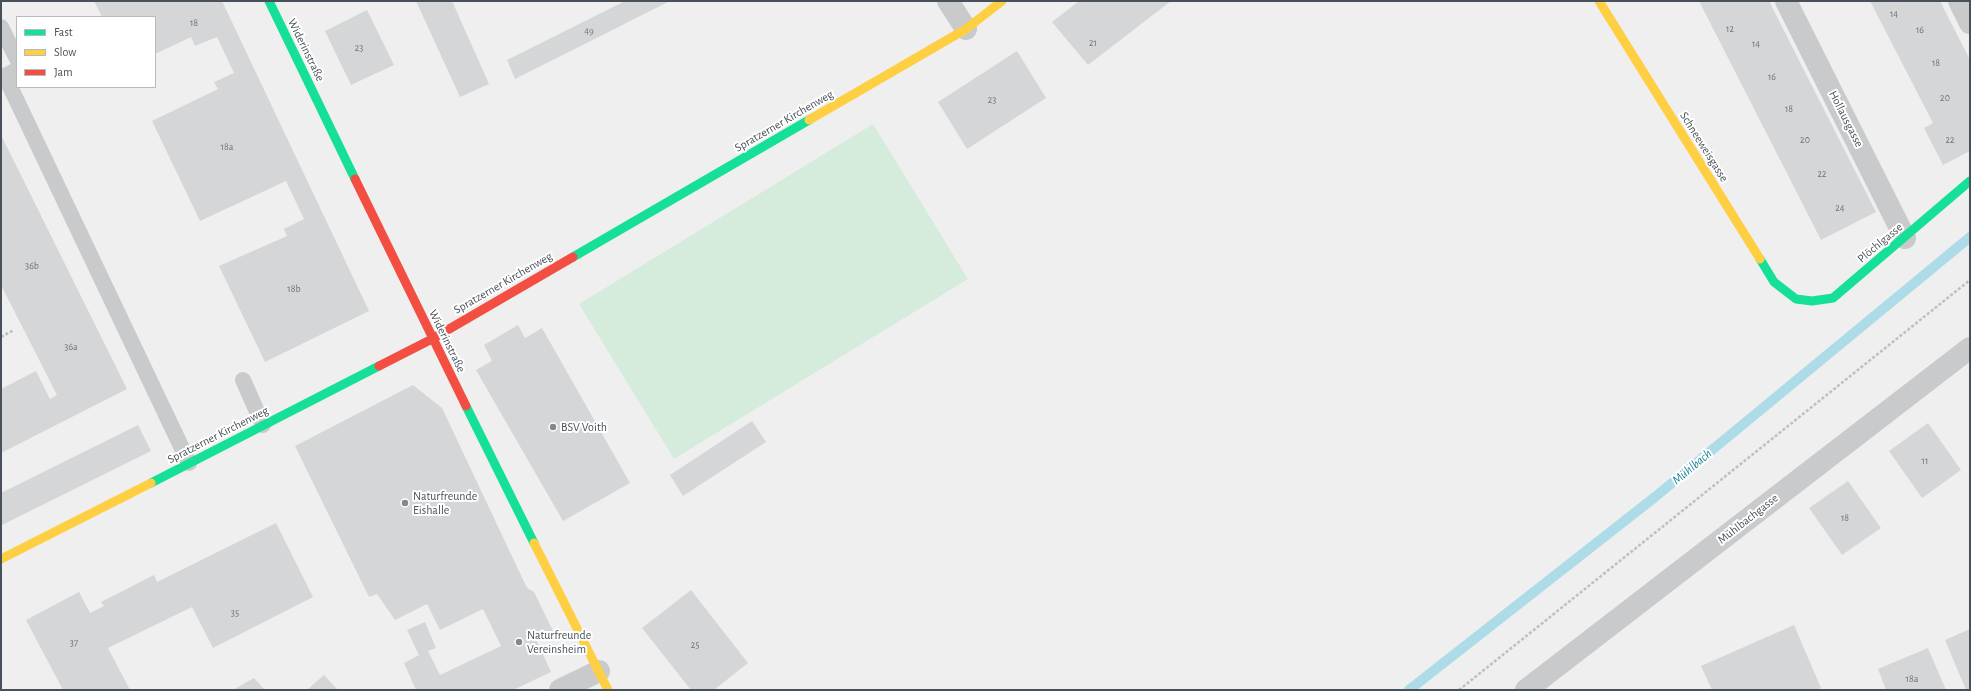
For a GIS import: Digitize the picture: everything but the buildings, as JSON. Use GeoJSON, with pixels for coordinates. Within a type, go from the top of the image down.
{"type":"FeatureCollection","features":[{"type":"Feature","properties":{"kind":"street","name":"Widerinstraße"},"geometry":{"type":"LineString","coordinates":[[269,1],[432,339],[604,680]]}},
{"type":"Feature","properties":{"kind":"street"},"geometry":{"type":"LineString","coordinates":[[948,1],[966,29]]}},
{"type":"Feature","properties":{"kind":"street","name":"Spratzerner Kirchenweg"},"geometry":{"type":"LineString","coordinates":[[1,560],[432,339],[966,29],[1002,1]]}},
{"type":"Feature","properties":{"kind":"street","name":"Schneeweisgasse"},"geometry":{"type":"LineString","coordinates":[[1599,1],[1774,282],[1796,299]]}},
{"type":"Feature","properties":{"kind":"street","name":"Hollausgasse"},"geometry":{"type":"LineString","coordinates":[[1786,1],[1906,238]]}},
{"type":"Feature","properties":{"kind":"street"},"geometry":{"type":"LineString","coordinates":[[1959,1],[1970,23]]}},
{"type":"Feature","properties":{"kind":"street","name":"Plöchlgasse"},"geometry":{"type":"LineString","coordinates":[[1796,299],[1812,301],[1833,298],[1906,238],[1970,181]]}},
{"type":"Feature","properties":{"kind":"street","name":"Mühlbachgasse"},"geometry":{"type":"LineString","coordinates":[[1526,690],[1970,348]]}},
{"type":"Feature","properties":{"kind":"street"},"geometry":{"type":"LineString","coordinates":[[560,690],[604,680]]}},
{"type":"Feature","properties":{"kind":"lane"},"geometry":{"type":"LineString","coordinates":[[1,27],[16,57]]}},
{"type":"Feature","properties":{"kind":"lane"},"geometry":{"type":"LineString","coordinates":[[16,70],[5,76],[189,463]]}},
{"type":"Feature","properties":{"kind":"lane"},"geometry":{"type":"LineString","coordinates":[[242,380],[264,425]]}},
{"type":"Feature","properties":{"kind":"path"},"geometry":{"type":"LineString","coordinates":[[1460,690],[1970,280]]}},
{"type":"Feature","properties":{"kind":"path"},"geometry":{"type":"LineString","coordinates":[[1,336],[14,330]]}},
{"type":"Feature","properties":{"kind":"green space"},"geometry":{"type":"Polygon","coordinates":[[[873,124],[968,279],[674,459],[579,304],[873,124]]]}},
{"type":"Feature","properties":{"kind":"waterway","name":"Mühlbach"},"geometry":{"type":"LineString","coordinates":[[1409,690],[1655,497],[1970,237]]}},
{"type":"Feature","properties":{"kind":"traffic: fast"},"geometry":{"type":"LineString","coordinates":[[269,1],[355,179]]}},
{"type":"Feature","properties":{"kind":"traffic: fast"},"geometry":{"type":"LineString","coordinates":[[573,257],[809,120]]}},
{"type":"Feature","properties":{"kind":"traffic: fast"},"geometry":{"type":"LineString","coordinates":[[1760,259],[1774,282],[1796,299],[1812,301],[1833,298],[1970,181]]}},
{"type":"Feature","properties":{"kind":"traffic: fast"},"geometry":{"type":"LineString","coordinates":[[151,483],[379,366]]}},
{"type":"Feature","properties":{"kind":"traffic: fast"},"geometry":{"type":"LineString","coordinates":[[466,406],[534,543]]}},
{"type":"Feature","properties":{"kind":"traffic: slow"},"geometry":{"type":"LineString","coordinates":[[809,120],[966,29],[1002,1]]}},
{"type":"Feature","properties":{"kind":"traffic: slow"},"geometry":{"type":"LineString","coordinates":[[1599,1],[1760,259]]}},
{"type":"Feature","properties":{"kind":"traffic: slow"},"geometry":{"type":"LineString","coordinates":[[1,559],[151,483]]}},
{"type":"Feature","properties":{"kind":"traffic: slow"},"geometry":{"type":"LineString","coordinates":[[534,543],[608,690]]}},
{"type":"Feature","properties":{"kind":"traffic: jam"},"geometry":{"type":"LineString","coordinates":[[355,179],[466,406]]}},
{"type":"Feature","properties":{"kind":"traffic: jam"},"geometry":{"type":"LineString","coordinates":[[379,366],[432,339],[573,257]]}},
{"type":"Feature","properties":{"kind":"place","name":"BSV Voith"},"geometry":{"type":"Point","coordinates":[553,427]}},
{"type":"Feature","properties":{"kind":"place","name":"Naturfreunde Eishalle"},"geometry":{"type":"Point","coordinates":[405,503]}},
{"type":"Feature","properties":{"kind":"place","name":"Naturfreunde Vereinsheim"},"geometry":{"type":"Point","coordinates":[519,642]}}]}
